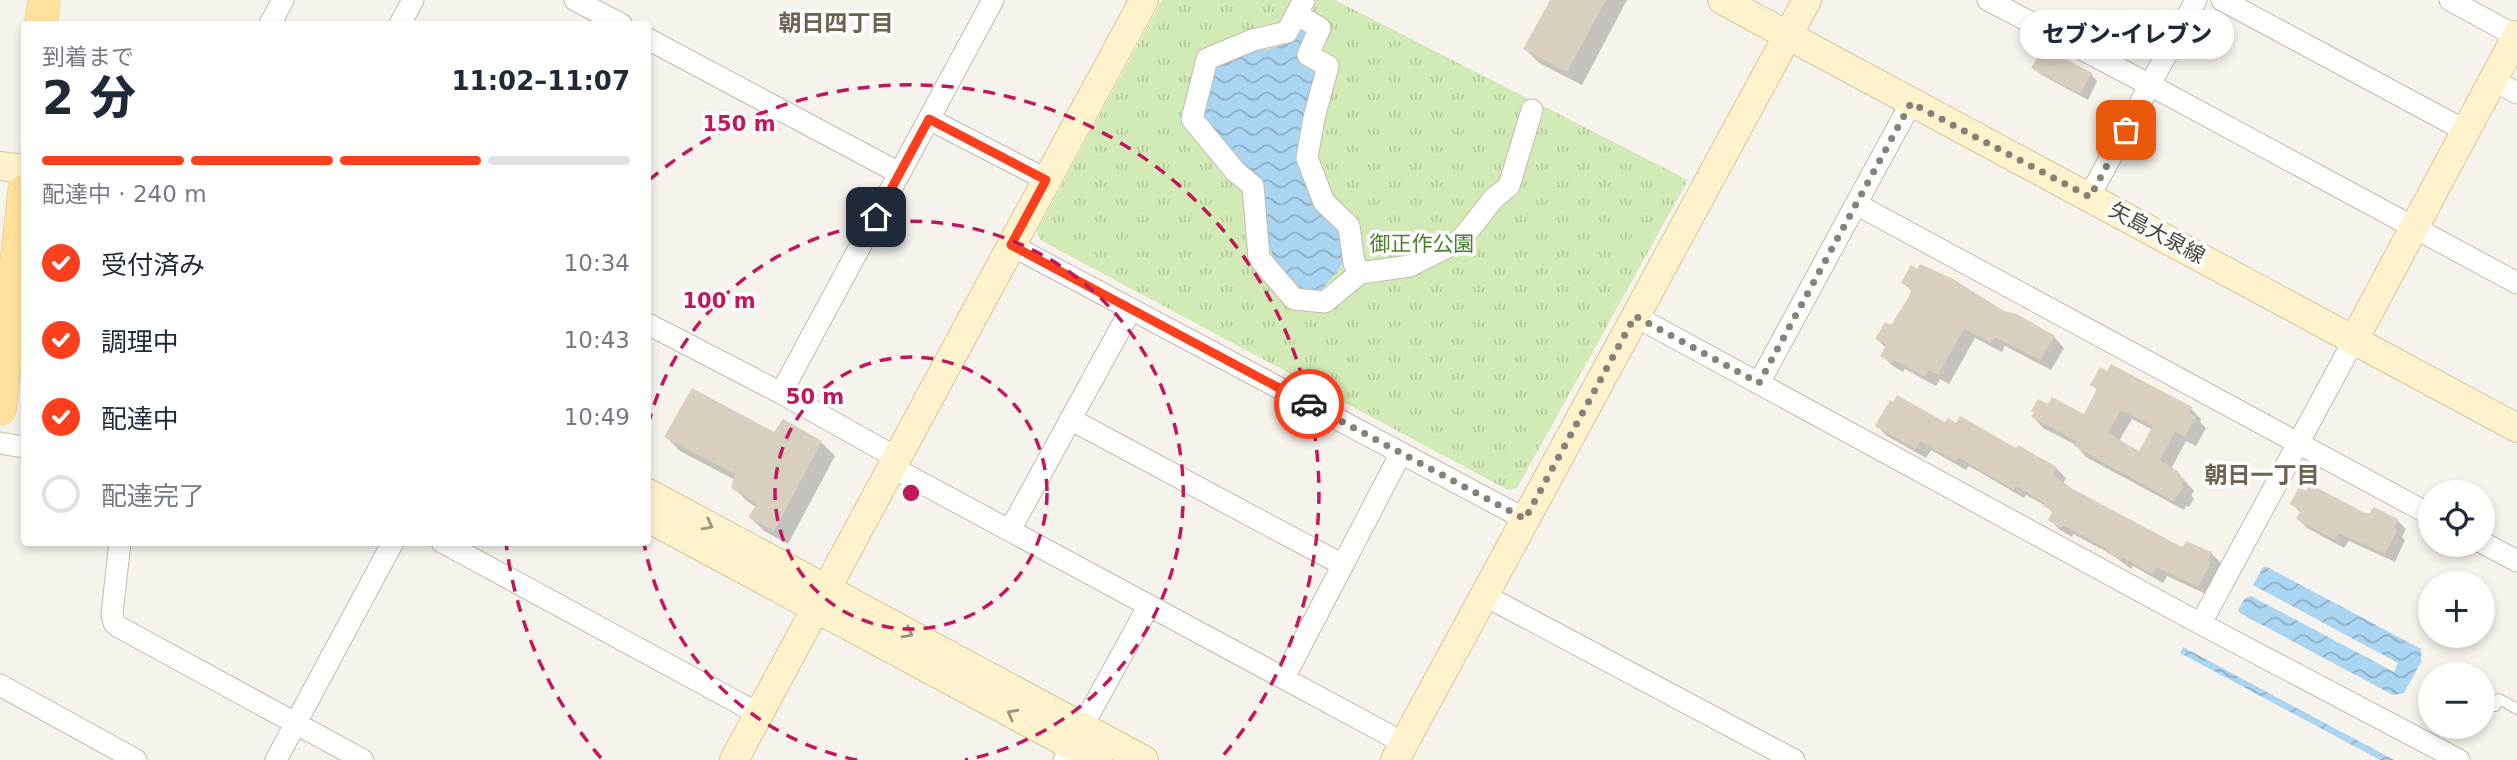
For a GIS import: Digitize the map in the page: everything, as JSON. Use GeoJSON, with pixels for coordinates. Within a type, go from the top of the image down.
{"type":"FeatureCollection","features":[{"type":"Feature","properties":{"kind":"main road"},"geometry":{"type":"LineString","coordinates":[[41,21],[44,0]]}},
{"type":"Feature","properties":{"kind":"main road"},"geometry":{"type":"LineString","coordinates":[[0,409],[21,218]]}},
{"type":"Feature","properties":{"kind":"street"},"geometry":{"type":"LineString","coordinates":[[272,21],[283,0]]}},
{"type":"Feature","properties":{"kind":"street"},"geometry":{"type":"LineString","coordinates":[[402,21],[413,0]]}},
{"type":"Feature","properties":{"kind":"street"},"geometry":{"type":"LineString","coordinates":[[781,393],[993,0]]}},
{"type":"Feature","properties":{"kind":"street"},"geometry":{"type":"LineString","coordinates":[[734,760],[821,598],[900,465],[1011,245],[1144,0]]}},
{"type":"Feature","properties":{"kind":"street","name":"矢島大泉線"},"geometry":{"type":"LineString","coordinates":[[1722,0],[2517,428]]}},
{"type":"Feature","properties":{"kind":"street"},"geometry":{"type":"LineString","coordinates":[[651,326],[781,393],[1010,530],[1284,678],[1392,748],[1484,595],[1807,0]]}},
{"type":"Feature","properties":{"kind":"street"},"geometry":{"type":"LineString","coordinates":[[1987,0],[2517,283]]}},
{"type":"Feature","properties":{"kind":"street"},"geometry":{"type":"LineString","coordinates":[[2090,197],[2196,0]]}},
{"type":"Feature","properties":{"kind":"street"},"geometry":{"type":"LineString","coordinates":[[2222,0],[2466,131]]}},
{"type":"Feature","properties":{"kind":"street"},"geometry":{"type":"LineString","coordinates":[[2201,623],[2466,131],[2505,86],[2517,36],[2450,0]]}},
{"type":"Feature","properties":{"kind":"street"},"geometry":{"type":"LineString","coordinates":[[580,1],[616,21]]}},
{"type":"Feature","properties":{"kind":"street"},"geometry":{"type":"LineString","coordinates":[[1360,273],[1354,263],[1349,226],[1324,202],[1307,158],[1328,66],[1308,55],[1320,28],[1300,7],[1287,32],[1253,40],[1207,58],[1192,119],[1236,172],[1253,186],[1259,258],[1294,299],[1325,302],[1360,273],[1410,266],[1461,240],[1494,198],[1508,186],[1532,110]]}},
{"type":"Feature","properties":{"kind":"street"},"geometry":{"type":"LineString","coordinates":[[651,40],[900,173]]}},
{"type":"Feature","properties":{"kind":"street"},"geometry":{"type":"LineString","coordinates":[[1759,383],[1911,103]]}},
{"type":"Feature","properties":{"kind":"street"},"geometry":{"type":"LineString","coordinates":[[929,119],[1046,180]]}},
{"type":"Feature","properties":{"kind":"street"},"geometry":{"type":"LineString","coordinates":[[0,166],[21,169]]}},
{"type":"Feature","properties":{"kind":"street"},"geometry":{"type":"LineString","coordinates":[[1856,204],[2418,508]]}},
{"type":"Feature","properties":{"kind":"street"},"geometry":{"type":"LineString","coordinates":[[1011,245],[1525,519]]}},
{"type":"Feature","properties":{"kind":"street"},"geometry":{"type":"LineString","coordinates":[[1010,530],[1131,309]]}},
{"type":"Feature","properties":{"kind":"street"},"geometry":{"type":"LineString","coordinates":[[1635,316],[2459,760]]}},
{"type":"Feature","properties":{"kind":"street"},"geometry":{"type":"LineString","coordinates":[[1070,419],[1343,565]]}},
{"type":"Feature","properties":{"kind":"street"},"geometry":{"type":"LineString","coordinates":[[0,443],[21,446]]}},
{"type":"Feature","properties":{"kind":"street"},"geometry":{"type":"LineString","coordinates":[[1284,678],[1401,453]]}},
{"type":"Feature","properties":{"kind":"street"},"geometry":{"type":"LineString","coordinates":[[651,495],[1098,760]]}},
{"type":"Feature","properties":{"kind":"street"},"geometry":{"type":"LineString","coordinates":[[651,519],[821,598]]}},
{"type":"Feature","properties":{"kind":"street"},"geometry":{"type":"LineString","coordinates":[[120,546],[114,623],[363,760]]}},
{"type":"Feature","properties":{"kind":"street"},"geometry":{"type":"LineString","coordinates":[[276,760],[391,546]]}},
{"type":"Feature","properties":{"kind":"street"},"geometry":{"type":"LineString","coordinates":[[449,546],[759,713]]}},
{"type":"Feature","properties":{"kind":"street"},"geometry":{"type":"LineString","coordinates":[[2495,549],[2517,561]]}},
{"type":"Feature","properties":{"kind":"street"},"geometry":{"type":"LineString","coordinates":[[1484,595],[1794,760]]}},
{"type":"Feature","properties":{"kind":"street"},"geometry":{"type":"LineString","coordinates":[[1073,744],[1149,605]]}},
{"type":"Feature","properties":{"kind":"street"},"geometry":{"type":"LineString","coordinates":[[0,685],[136,760]]}},
{"type":"Feature","properties":{"kind":"street"},"geometry":{"type":"LineString","coordinates":[[1073,744],[1143,760]]}},
{"type":"Feature","properties":{"kind":"lane"},"geometry":{"type":"LineString","coordinates":[[2495,706],[2499,699],[2517,709]]}},
{"type":"Feature","properties":{"kind":"green space","name":"御正作公園"},"geometry":{"type":"Polygon","coordinates":[[[1162,0],[1335,0],[1688,180],[1517,488],[1508,490],[1040,240],[1037,231],[1162,0]]]}},
{"type":"Feature","properties":{"kind":"water"},"geometry":{"type":"Polygon","coordinates":[[[1298,24],[1315,33],[1325,69],[1299,157],[1343,229],[1344,262],[1319,293],[1309,296],[1278,267],[1262,230],[1265,197],[1253,172],[1226,153],[1205,121],[1204,88],[1217,66],[1244,50],[1267,50],[1289,43],[1298,24]]]}},
{"type":"Feature","properties":{"kind":"water"},"geometry":{"type":"Polygon","coordinates":[[[2263,567],[2267,567],[2421,649],[2421,662],[2418,662],[2418,667],[2404,693],[2393,695],[2240,613],[2238,610],[2245,598],[2251,596],[2394,672],[2398,663],[2253,585],[2263,567]]]}},
{"type":"Feature","properties":{"kind":"water"},"geometry":{"type":"Polygon","coordinates":[[[2183,647],[2394,760],[2380,760],[2180,653],[2183,647]]]}},
{"type":"Feature","properties":{"kind":"building"},"geometry":{"type":"Polygon","coordinates":[[[1550,0],[1606,0],[1567,72],[1523,49],[1550,0]]]}},
{"type":"Feature","properties":{"kind":"building"},"geometry":{"type":"Polygon","coordinates":[[[2043,47],[2092,73],[2080,94],[2031,68],[2043,47]]]}},
{"type":"Feature","properties":{"kind":"building"},"geometry":{"type":"Polygon","coordinates":[[[1920,264],[1953,279],[2004,311],[2017,314],[2055,336],[2040,360],[1995,337],[1991,343],[1964,329],[1938,375],[1929,370],[1925,377],[1894,360],[1892,363],[1880,356],[1886,345],[1875,339],[1885,322],[1891,325],[1907,300],[1912,289],[1901,283],[1911,265],[1917,269],[1920,264]]]}},
{"type":"Feature","properties":{"kind":"building"},"geometry":{"type":"Polygon","coordinates":[[[2111,364],[2192,407],[2189,413],[2196,417],[2185,437],[2175,432],[2160,460],[2185,479],[2181,485],[2184,487],[2173,501],[2074,446],[2076,441],[2031,417],[2034,413],[2031,411],[2038,399],[2048,404],[2052,397],[2084,414],[2097,389],[2090,385],[2100,367],[2107,371],[2111,364]],[[2121,410],[2108,433],[2139,451],[2153,426],[2121,410]]]}},
{"type":"Feature","properties":{"kind":"building"},"geometry":{"type":"Polygon","coordinates":[[[692,388],[774,432],[783,419],[822,441],[774,531],[748,517],[757,504],[731,488],[735,474],[664,437],[692,388]]]}},
{"type":"Feature","properties":{"kind":"building"},"geometry":{"type":"Polygon","coordinates":[[[1897,395],[1945,422],[1948,418],[1956,423],[1960,416],[2016,448],[2018,445],[2057,467],[2053,474],[2071,488],[2180,546],[2184,546],[2186,541],[2212,552],[2208,561],[2211,562],[2199,587],[2156,567],[2152,574],[2122,557],[2121,560],[2107,553],[2109,550],[2063,525],[2061,528],[2048,520],[2053,511],[2043,506],[2045,503],[2016,486],[2014,490],[1958,457],[1956,461],[1920,441],[1916,449],[1875,426],[1890,400],[1893,402],[1897,395]]]}},
{"type":"Feature","properties":{"kind":"building"},"geometry":{"type":"Polygon","coordinates":[[[2310,484],[2365,513],[2370,513],[2373,507],[2398,519],[2394,528],[2397,530],[2385,554],[2339,533],[2335,540],[2296,519],[2301,511],[2290,504],[2299,487],[2306,491],[2310,484]]]}},
{"type":"Feature","properties":{"kind":"way so far"},"geometry":{"type":"LineString","coordinates":[[1309,404],[1525,519],[1635,316],[1759,383],[1911,103],[2090,197],[2126,130]]}},
{"type":"Feature","properties":{"kind":"place","name":"セブン-イレブン"},"geometry":{"type":"Point","coordinates":[2126,130]}},
{"type":"Feature","properties":{"kind":"district","name":"朝日四丁目"},"geometry":{"type":"Point","coordinates":[836,23]}},
{"type":"Feature","properties":{"kind":"district","name":"朝日一丁目"},"geometry":{"type":"Point","coordinates":[2262,475]}},
{"type":"Feature","properties":{"kind":"route"},"geometry":{"type":"LineString","coordinates":[[876,217],[929,119],[1046,180],[1011,245],[1309,404]]}}]}
